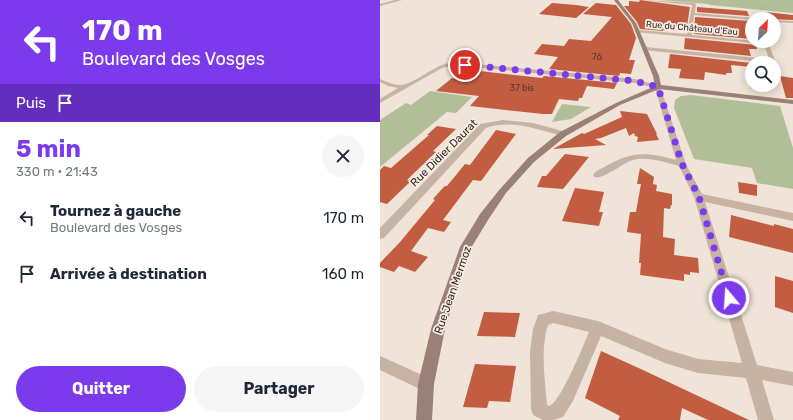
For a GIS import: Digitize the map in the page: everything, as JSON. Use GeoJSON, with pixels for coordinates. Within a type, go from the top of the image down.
{"type":"FeatureCollection","features":[{"type":"Feature","properties":{"kind":"main road"},"geometry":{"type":"LineString","coordinates":[[616,0],[634,23],[638,31],[656,76],[658,87],[793,102]]}},
{"type":"Feature","properties":{"kind":"main road","name":"Rue Jean Mermoz"},"geometry":{"type":"LineString","coordinates":[[424,420],[426,384],[438,329],[466,247],[484,217],[503,191],[531,160],[563,134],[618,104],[658,87]]}},
{"type":"Feature","properties":{"kind":"street"},"geometry":{"type":"LineString","coordinates":[[380,5],[400,0]]}},
{"type":"Feature","properties":{"kind":"street"},"geometry":{"type":"LineString","coordinates":[[644,0],[694,4],[689,36]]}},
{"type":"Feature","properties":{"kind":"street"},"geometry":{"type":"LineString","coordinates":[[692,14],[745,18]]}},
{"type":"Feature","properties":{"kind":"street"},"geometry":{"type":"LineString","coordinates":[[781,21],[793,22]]}},
{"type":"Feature","properties":{"kind":"street","name":"Rue du Château d'Eau"},"geometry":{"type":"LineString","coordinates":[[638,31],[766,43],[772,61],[645,49]]}},
{"type":"Feature","properties":{"kind":"street"},"geometry":{"type":"LineString","coordinates":[[465,65],[635,81],[658,87],[682,164],[699,197],[766,420]]}},
{"type":"Feature","properties":{"kind":"street","name":"Rue Didier Daurat"},"geometry":{"type":"LineString","coordinates":[[380,235],[483,126],[501,122],[536,126],[563,134]]}},
{"type":"Feature","properties":{"kind":"street"},"geometry":{"type":"LineString","coordinates":[[597,175],[620,162],[634,157],[662,158],[682,164]]}},
{"type":"Feature","properties":{"kind":"street"},"geometry":{"type":"LineString","coordinates":[[699,197],[793,217]]}},
{"type":"Feature","properties":{"kind":"street"},"geometry":{"type":"LineString","coordinates":[[598,328],[568,396],[557,411],[548,414],[539,409],[537,368],[539,328],[543,320],[553,317],[598,328],[665,356],[698,366],[751,371],[793,380]]}},
{"type":"Feature","properties":{"kind":"street"},"geometry":{"type":"LineString","coordinates":[[380,363],[426,384]]}},
{"type":"Feature","properties":{"kind":"lane"},"geometry":{"type":"LineString","coordinates":[[380,101],[440,67],[453,64],[465,65]]}},
{"type":"Feature","properties":{"kind":"lane"},"geometry":{"type":"LineString","coordinates":[[380,80],[391,86],[404,87]]}},
{"type":"Feature","properties":{"kind":"green space"},"geometry":{"type":"Polygon","coordinates":[[[659,0],[793,0],[793,13],[708,4],[659,0]]]}},
{"type":"Feature","properties":{"kind":"green space"},"geometry":{"type":"Polygon","coordinates":[[[430,91],[472,97],[456,113],[447,112],[380,167],[380,120],[406,103],[411,105],[430,91]]]}},
{"type":"Feature","properties":{"kind":"green space"},"geometry":{"type":"Polygon","coordinates":[[[691,95],[780,106],[793,148],[793,189],[757,183],[752,168],[694,159],[674,108],[675,100],[681,96],[691,95]]]}},
{"type":"Feature","properties":{"kind":"green space"},"geometry":{"type":"Polygon","coordinates":[[[562,104],[591,107],[571,119],[552,122],[562,104]]]}},
{"type":"Feature","properties":{"kind":"building"},"geometry":{"type":"Polygon","coordinates":[[[640,0],[690,7],[686,32],[686,27],[665,25],[663,31],[640,29],[637,22],[624,6],[629,6],[629,1],[639,2],[640,0]]]}},
{"type":"Feature","properties":{"kind":"building"},"geometry":{"type":"Polygon","coordinates":[[[552,3],[589,7],[576,18],[539,14],[552,3]]]}},
{"type":"Feature","properties":{"kind":"building"},"geometry":{"type":"Polygon","coordinates":[[[596,3],[616,5],[631,24],[636,38],[629,60],[635,60],[631,74],[620,73],[619,76],[549,69],[558,57],[534,54],[542,44],[564,46],[569,39],[591,41],[612,17],[583,14],[596,3]]]}},
{"type":"Feature","properties":{"kind":"building"},"geometry":{"type":"Polygon","coordinates":[[[697,7],[747,12],[745,12],[745,16],[697,12],[697,7]]]}},
{"type":"Feature","properties":{"kind":"building"},"geometry":{"type":"Polygon","coordinates":[[[781,14],[793,15],[793,20],[781,20],[781,14]]]}},
{"type":"Feature","properties":{"kind":"building"},"geometry":{"type":"Polygon","coordinates":[[[695,17],[745,21],[745,38],[694,34],[695,17]]]}},
{"type":"Feature","properties":{"kind":"building"},"geometry":{"type":"Polygon","coordinates":[[[685,38],[745,44],[745,48],[757,49],[749,49],[751,56],[684,49],[685,38]]]}},
{"type":"Feature","properties":{"kind":"building"},"geometry":{"type":"Polygon","coordinates":[[[670,54],[745,62],[745,66],[731,65],[732,73],[726,73],[726,75],[705,72],[704,80],[679,78],[681,69],[668,68],[670,54]]]}},
{"type":"Feature","properties":{"kind":"building"},"geometry":{"type":"Polygon","coordinates":[[[480,71],[542,78],[544,76],[617,83],[614,89],[587,86],[582,98],[579,98],[578,101],[559,99],[552,114],[470,106],[479,96],[436,91],[452,78],[471,80],[480,71]]]}},
{"type":"Feature","properties":{"kind":"building"},"geometry":{"type":"Polygon","coordinates":[[[781,76],[793,78],[793,98],[786,98],[781,76]]]}},
{"type":"Feature","properties":{"kind":"building"},"geometry":{"type":"Polygon","coordinates":[[[620,111],[647,114],[659,140],[637,142],[638,137],[635,136],[634,133],[629,136],[626,128],[595,139],[606,145],[553,149],[582,133],[584,134],[622,117],[620,111]]]}},
{"type":"Feature","properties":{"kind":"building"},"geometry":{"type":"Polygon","coordinates":[[[437,126],[456,129],[433,151],[436,152],[407,180],[411,181],[387,204],[380,202],[380,170],[384,166],[391,168],[429,135],[427,135],[437,126]]]}},
{"type":"Feature","properties":{"kind":"building"},"geometry":{"type":"Polygon","coordinates":[[[496,130],[516,134],[481,181],[473,180],[443,220],[451,222],[444,232],[428,228],[411,251],[428,257],[415,272],[399,266],[394,272],[380,267],[380,263],[400,242],[435,200],[433,199],[445,186],[447,186],[465,164],[470,165],[496,130]]]}},
{"type":"Feature","properties":{"kind":"building"},"geometry":{"type":"Polygon","coordinates":[[[565,154],[589,157],[563,189],[537,187],[542,176],[546,176],[565,154]]]}},
{"type":"Feature","properties":{"kind":"building"},"geometry":{"type":"Polygon","coordinates":[[[640,168],[654,177],[653,184],[657,185],[656,191],[672,194],[672,205],[670,209],[664,208],[663,237],[675,239],[674,255],[698,258],[699,273],[690,272],[690,275],[684,274],[684,281],[640,275],[641,263],[639,263],[641,234],[627,232],[630,212],[636,212],[641,184],[637,184],[640,168]]]}},
{"type":"Feature","properties":{"kind":"building"},"geometry":{"type":"Polygon","coordinates":[[[738,182],[757,185],[757,196],[739,193],[738,182]]]}},
{"type":"Feature","properties":{"kind":"building"},"geometry":{"type":"Polygon","coordinates":[[[575,188],[604,192],[599,212],[603,212],[599,226],[562,221],[575,188]]]}},
{"type":"Feature","properties":{"kind":"building"},"geometry":{"type":"Polygon","coordinates":[[[731,215],[774,226],[774,224],[793,229],[793,253],[729,237],[731,215]]]}},
{"type":"Feature","properties":{"kind":"building"},"geometry":{"type":"Polygon","coordinates":[[[775,276],[793,281],[793,313],[775,307],[775,276]]]}},
{"type":"Feature","properties":{"kind":"building"},"geometry":{"type":"Polygon","coordinates":[[[484,312],[520,313],[515,337],[477,336],[484,312]]]}},
{"type":"Feature","properties":{"kind":"building"},"geometry":{"type":"Polygon","coordinates":[[[601,351],[749,420],[708,420],[682,408],[680,420],[618,420],[620,416],[585,398],[601,351]]]}},
{"type":"Feature","properties":{"kind":"building"},"geometry":{"type":"Polygon","coordinates":[[[475,364],[516,366],[510,402],[489,401],[487,408],[463,407],[475,364]]]}},
{"type":"Feature","properties":{"kind":"route"},"geometry":{"type":"LineString","coordinates":[[465,65],[635,81],[658,87],[682,164],[699,197],[729,298]]}}]}
